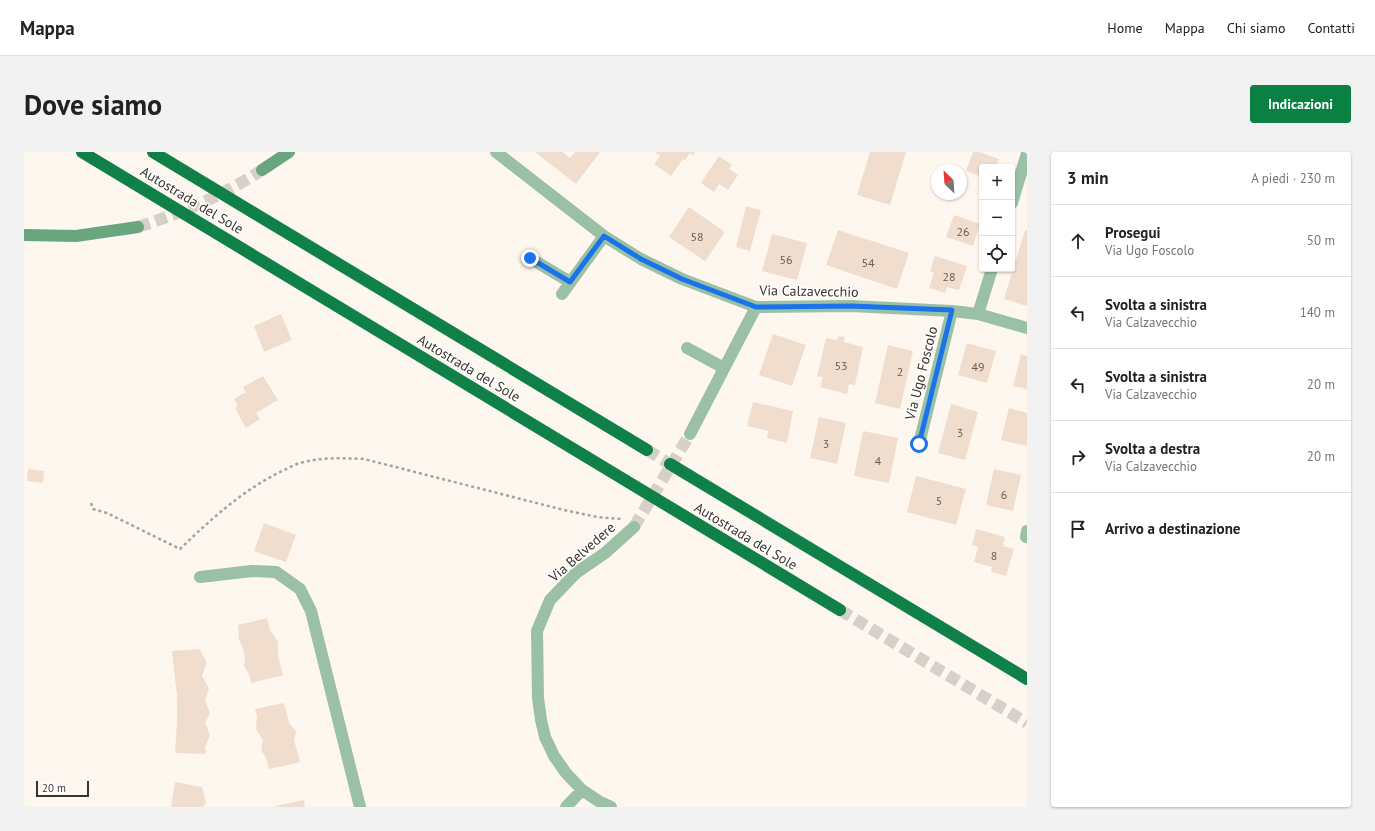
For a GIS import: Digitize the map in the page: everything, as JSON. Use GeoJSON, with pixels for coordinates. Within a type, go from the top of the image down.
{"type":"FeatureCollection","features":[{"type":"Feature","properties":{"kind":"highway","name":"Autostrada del Sole"},"geometry":{"type":"LineString","coordinates":[[82,152],[840,610]]}},
{"type":"Feature","properties":{"kind":"highway","name":"Autostrada del Sole"},"geometry":{"type":"LineString","coordinates":[[153,152],[647,450]]}},
{"type":"Feature","properties":{"kind":"highway","name":"Autostrada del Sole"},"geometry":{"type":"LineString","coordinates":[[670,464],[1027,679]]}},
{"type":"Feature","properties":{"kind":"main road"},"geometry":{"type":"LineString","coordinates":[[262,170],[289,152]]}},
{"type":"Feature","properties":{"kind":"main road"},"geometry":{"type":"LineString","coordinates":[[24,235],[76,236],[138,226]]}},
{"type":"Feature","properties":{"kind":"street","name":"Via Calzavecchio"},"geometry":{"type":"LineString","coordinates":[[496,152],[604,236],[641,259],[682,279],[756,307],[851,306],[952,310],[978,314],[1027,328]]}},
{"type":"Feature","properties":{"kind":"street"},"geometry":{"type":"LineString","coordinates":[[1013,200],[1027,153]]}},
{"type":"Feature","properties":{"kind":"street"},"geometry":{"type":"LineString","coordinates":[[562,294],[604,236]]}},
{"type":"Feature","properties":{"kind":"street"},"geometry":{"type":"LineString","coordinates":[[530,258],[570,282]]}},
{"type":"Feature","properties":{"kind":"street"},"geometry":{"type":"LineString","coordinates":[[978,314],[991,272]]}},
{"type":"Feature","properties":{"kind":"street"},"geometry":{"type":"LineString","coordinates":[[690,434],[756,307]]}},
{"type":"Feature","properties":{"kind":"street","name":"Via Ugo Foscolo"},"geometry":{"type":"LineString","coordinates":[[919,444],[952,310]]}},
{"type":"Feature","properties":{"kind":"street"},"geometry":{"type":"LineString","coordinates":[[687,348],[724,368]]}},
{"type":"Feature","properties":{"kind":"street","name":"Via Belvedere"},"geometry":{"type":"LineString","coordinates":[[611,807],[600,802],[582,790],[566,773],[554,756],[545,737],[538,698],[537,631],[550,600],[576,573],[605,553],[634,527]]}},
{"type":"Feature","properties":{"kind":"street"},"geometry":{"type":"LineString","coordinates":[[200,577],[252,571],[276,572],[300,589],[311,611],[360,807]]}},
{"type":"Feature","properties":{"kind":"street"},"geometry":{"type":"LineString","coordinates":[[566,807],[582,790]]}},
{"type":"Feature","properties":{"kind":"path"},"geometry":{"type":"LineString","coordinates":[[91,503],[93,509],[106,513],[180,549],[204,525],[237,498],[269,477],[299,463],[331,458],[364,459],[564,510],[597,517],[620,518]]}},
{"type":"Feature","properties":{"kind":"building"},"geometry":{"type":"Polygon","coordinates":[[[535,152],[563,152],[570,158],[575,152],[600,152],[576,184],[535,152]]]}},
{"type":"Feature","properties":{"kind":"building"},"geometry":{"type":"Polygon","coordinates":[[[655,152],[695,152],[693,156],[690,153],[685,160],[683,159],[671,176],[654,164],[660,156],[655,152]]]}},
{"type":"Feature","properties":{"kind":"building"},"geometry":{"type":"Polygon","coordinates":[[[870,152],[906,152],[890,205],[857,195],[870,152]]]}},
{"type":"Feature","properties":{"kind":"building"},"geometry":{"type":"Polygon","coordinates":[[[973,152],[979,152],[999,159],[997,164],[979,164],[979,176],[967,171],[973,152]]]}},
{"type":"Feature","properties":{"kind":"building"},"geometry":{"type":"Polygon","coordinates":[[[719,156],[732,165],[729,169],[738,175],[728,190],[719,184],[714,192],[701,183],[719,156]]]}},
{"type":"Feature","properties":{"kind":"building"},"geometry":{"type":"Polygon","coordinates":[[[746,206],[761,210],[750,251],[736,247],[746,206]]]}},
{"type":"Feature","properties":{"kind":"building"},"geometry":{"type":"Polygon","coordinates":[[[689,207],[725,232],[705,261],[669,237],[689,207]]]}},
{"type":"Feature","properties":{"kind":"building"},"geometry":{"type":"Polygon","coordinates":[[[954,215],[979,224],[973,246],[946,237],[954,215]]]}},
{"type":"Feature","properties":{"kind":"building"},"geometry":{"type":"Polygon","coordinates":[[[838,230],[909,253],[897,289],[826,265],[838,230]]]}},
{"type":"Feature","properties":{"kind":"building"},"geometry":{"type":"Polygon","coordinates":[[[1025,230],[1027,230],[1027,306],[1004,299],[1012,272],[1015,272],[1015,263],[1025,230]]]}},
{"type":"Feature","properties":{"kind":"building"},"geometry":{"type":"Polygon","coordinates":[[[772,234],[807,243],[797,280],[762,271],[772,234]]]}},
{"type":"Feature","properties":{"kind":"building"},"geometry":{"type":"Polygon","coordinates":[[[935,256],[967,266],[959,290],[947,287],[945,293],[929,288],[934,273],[930,271],[935,256]]]}},
{"type":"Feature","properties":{"kind":"building"},"geometry":{"type":"Polygon","coordinates":[[[281,314],[292,340],[264,352],[254,326],[281,314]]]}},
{"type":"Feature","properties":{"kind":"building"},"geometry":{"type":"Polygon","coordinates":[[[773,334],[806,345],[792,386],[759,375],[773,334]]]}},
{"type":"Feature","properties":{"kind":"building"},"geometry":{"type":"Polygon","coordinates":[[[838,336],[845,337],[844,342],[863,347],[855,385],[849,384],[847,394],[820,387],[823,377],[817,376],[826,338],[837,340],[838,336]]]}},
{"type":"Feature","properties":{"kind":"building"},"geometry":{"type":"Polygon","coordinates":[[[967,343],[996,351],[987,383],[958,375],[967,343]]]}},
{"type":"Feature","properties":{"kind":"building"},"geometry":{"type":"Polygon","coordinates":[[[888,345],[913,351],[900,409],[875,403],[888,345]]]}},
{"type":"Feature","properties":{"kind":"building"},"geometry":{"type":"Polygon","coordinates":[[[1021,354],[1027,356],[1027,389],[1013,386],[1021,354]]]}},
{"type":"Feature","properties":{"kind":"building"},"geometry":{"type":"Polygon","coordinates":[[[263,376],[278,400],[256,413],[260,419],[246,428],[235,408],[238,406],[234,399],[246,392],[243,387],[263,376]]]}},
{"type":"Feature","properties":{"kind":"building"},"geometry":{"type":"Polygon","coordinates":[[[753,402],[793,411],[787,443],[767,438],[768,431],[747,426],[753,402]]]}},
{"type":"Feature","properties":{"kind":"building"},"geometry":{"type":"Polygon","coordinates":[[[951,404],[978,412],[965,460],[938,453],[951,404]]]}},
{"type":"Feature","properties":{"kind":"building"},"geometry":{"type":"Polygon","coordinates":[[[1009,408],[1027,413],[1027,446],[1001,440],[1009,408]]]}},
{"type":"Feature","properties":{"kind":"building"},"geometry":{"type":"Polygon","coordinates":[[[819,417],[846,423],[837,464],[810,458],[819,417]]]}},
{"type":"Feature","properties":{"kind":"building"},"geometry":{"type":"Polygon","coordinates":[[[863,431],[898,438],[889,483],[854,476],[863,431]]]}},
{"type":"Feature","properties":{"kind":"building"},"geometry":{"type":"Polygon","coordinates":[[[28,469],[44,471],[43,483],[27,481],[28,469]]]}},
{"type":"Feature","properties":{"kind":"building"},"geometry":{"type":"Polygon","coordinates":[[[994,469],[1021,475],[1013,511],[986,505],[994,469]]]}},
{"type":"Feature","properties":{"kind":"building"},"geometry":{"type":"Polygon","coordinates":[[[916,476],[966,489],[956,525],[907,512],[916,476]]]}},
{"type":"Feature","properties":{"kind":"building"},"geometry":{"type":"Polygon","coordinates":[[[264,523],[296,535],[286,562],[254,551],[264,523]]]}},
{"type":"Feature","properties":{"kind":"building"},"geometry":{"type":"Polygon","coordinates":[[[976,529],[1005,537],[1003,546],[1014,549],[1006,576],[991,572],[992,567],[974,562],[978,547],[972,545],[976,529]]]}},
{"type":"Feature","properties":{"kind":"building"},"geometry":{"type":"Polygon","coordinates":[[[267,618],[270,630],[278,642],[278,656],[283,675],[251,683],[249,674],[244,666],[245,658],[243,648],[239,640],[238,625],[267,618]]]}},
{"type":"Feature","properties":{"kind":"building"},"geometry":{"type":"Polygon","coordinates":[[[199,649],[207,662],[202,676],[209,688],[205,700],[210,713],[205,723],[210,735],[205,748],[206,754],[175,753],[177,696],[172,651],[199,649]]]}},
{"type":"Feature","properties":{"kind":"building"},"geometry":{"type":"Polygon","coordinates":[[[284,703],[289,723],[296,731],[294,740],[300,762],[269,769],[266,758],[261,750],[263,740],[256,729],[257,716],[255,709],[284,703]]]}},
{"type":"Feature","properties":{"kind":"building"},"geometry":{"type":"Polygon","coordinates":[[[175,782],[202,787],[206,803],[203,807],[171,807],[175,782]]]}},
{"type":"Feature","properties":{"kind":"building"},"geometry":{"type":"Polygon","coordinates":[[[304,800],[305,807],[276,807],[276,806],[304,800]]]}},
{"type":"Feature","properties":{"kind":"tunnel"},"geometry":{"type":"LineString","coordinates":[[138,227],[202,203],[232,188],[262,170]]}},
{"type":"Feature","properties":{"kind":"tunnel"},"geometry":{"type":"LineString","coordinates":[[634,527],[690,434]]}},
{"type":"Feature","properties":{"kind":"tunnel"},"geometry":{"type":"LineString","coordinates":[[647,450],[670,464]]}},
{"type":"Feature","properties":{"kind":"tunnel"},"geometry":{"type":"LineString","coordinates":[[840,610],[1027,723]]}},
{"type":"Feature","properties":{"kind":"route"},"geometry":{"type":"LineString","coordinates":[[530,258],[570,282],[604,236],[641,259],[682,279],[756,307],[851,306],[952,310],[919,444]]}}]}
